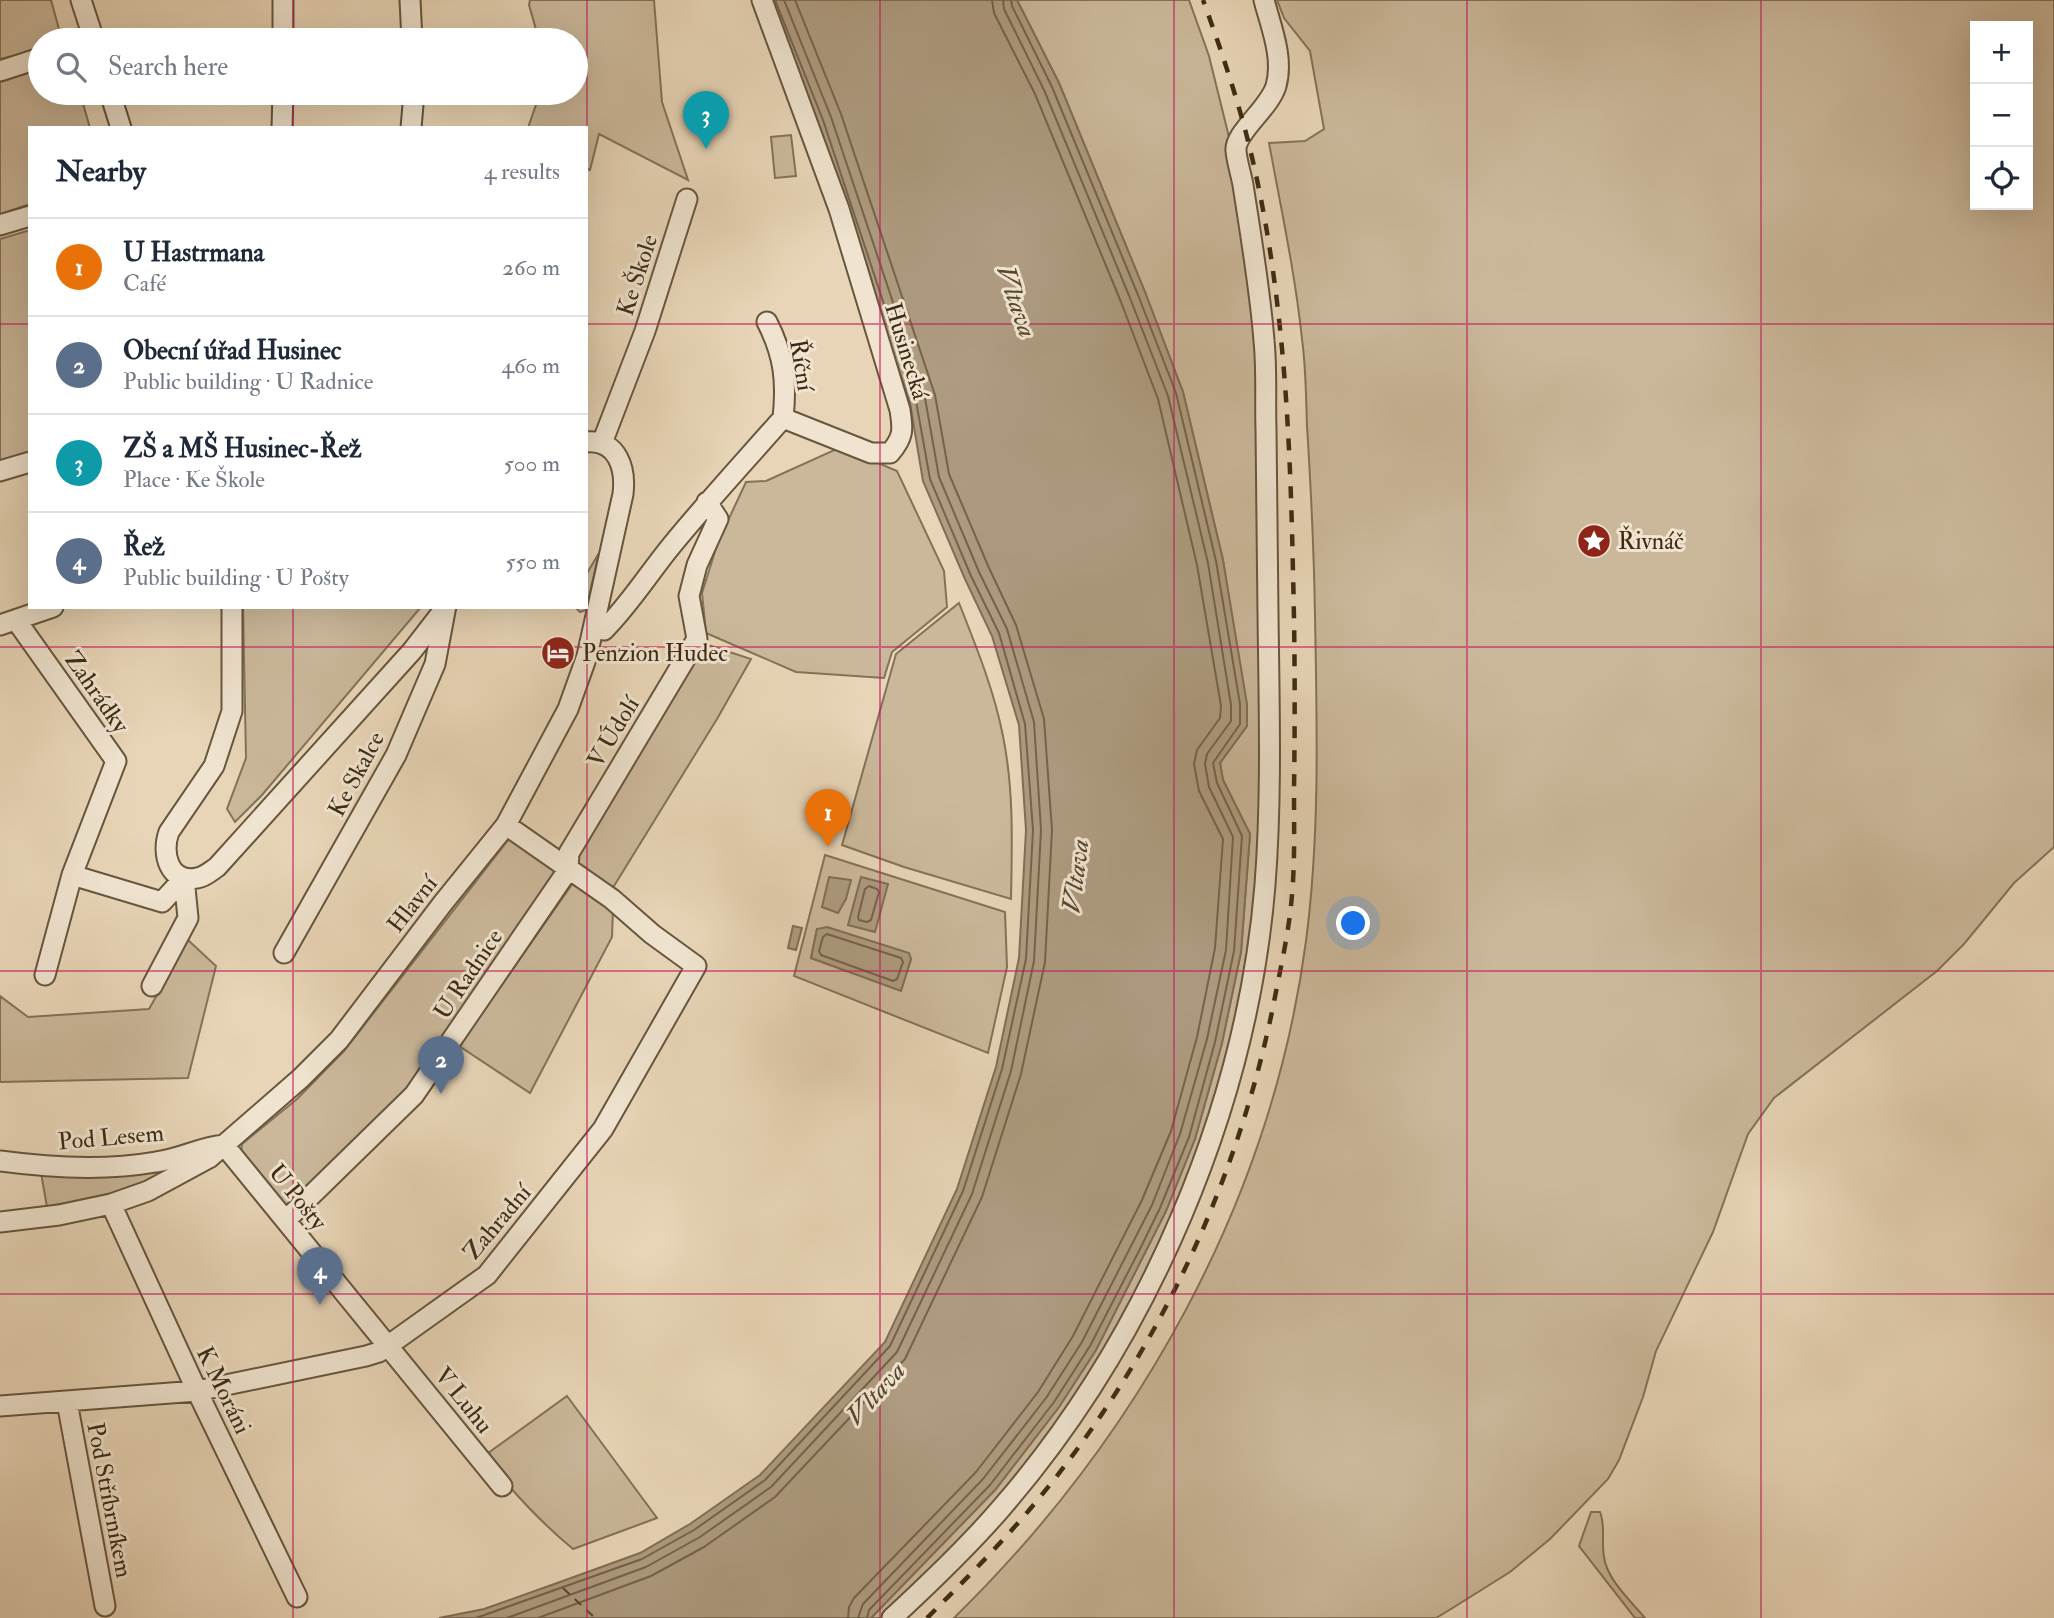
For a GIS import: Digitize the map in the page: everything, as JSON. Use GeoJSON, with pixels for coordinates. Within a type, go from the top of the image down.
{"type":"FeatureCollection","features":[{"type":"Feature","properties":{"kind":"street"},"geometry":{"type":"LineString","coordinates":[[81,0],[90,28]]}},
{"type":"Feature","properties":{"kind":"street"},"geometry":{"type":"LineString","coordinates":[[283,0],[283,28]]}},
{"type":"Feature","properties":{"kind":"street"},"geometry":{"type":"LineString","coordinates":[[410,0],[411,28]]}},
{"type":"Feature","properties":{"kind":"street","name":"Husinecká"},"geometry":{"type":"LineString","coordinates":[[762,0],[839,209],[900,410],[903,429],[898,444],[890,453],[871,453],[783,418]]}},
{"type":"Feature","properties":{"kind":"street"},"geometry":{"type":"LineString","coordinates":[[892,1618],[933,1581],[1003,1506],[1052,1444],[1107,1362],[1142,1301],[1194,1184],[1237,1057],[1265,889],[1270,806],[1265,344],[1244,191],[1235,147],[1237,139],[1266,107],[1276,87],[1279,69],[1277,51],[1264,0]]}},
{"type":"Feature","properties":{"kind":"street"},"geometry":{"type":"LineString","coordinates":[[0,71],[28,62]]}},
{"type":"Feature","properties":{"kind":"street"},"geometry":{"type":"LineString","coordinates":[[114,105],[120,126]]}},
{"type":"Feature","properties":{"kind":"street"},"geometry":{"type":"LineString","coordinates":[[282,126],[283,105]]}},
{"type":"Feature","properties":{"kind":"street"},"geometry":{"type":"LineString","coordinates":[[411,126],[413,105]]}},
{"type":"Feature","properties":{"kind":"street","name":"Ke Škole"},"geometry":{"type":"LineString","coordinates":[[594,442],[645,331],[687,199]]}},
{"type":"Feature","properties":{"kind":"street"},"geometry":{"type":"LineString","coordinates":[[0,226],[28,217]]}},
{"type":"Feature","properties":{"kind":"street","name":"Říční"},"geometry":{"type":"LineString","coordinates":[[767,322],[780,348],[786,389],[783,418]]}},
{"type":"Feature","properties":{"kind":"street"},"geometry":{"type":"LineString","coordinates":[[594,628],[604,630],[619,615],[649,572],[707,502],[783,418]]}},
{"type":"Feature","properties":{"kind":"street","name":"Hlavní"},"geometry":{"type":"LineString","coordinates":[[0,1222],[59,1215],[111,1204],[148,1191],[209,1158],[301,1078],[339,1040],[506,825],[568,709],[594,628],[624,487],[619,458],[594,442]]}},
{"type":"Feature","properties":{"kind":"street"},"geometry":{"type":"LineString","coordinates":[[0,471],[28,463]]}},
{"type":"Feature","properties":{"kind":"street","name":"V Údolí"},"geometry":{"type":"LineString","coordinates":[[568,870],[569,853],[697,639],[689,596],[697,565],[718,519],[707,502]]}},
{"type":"Feature","properties":{"kind":"street"},"geometry":{"type":"LineString","coordinates":[[8,622],[47,609]]}},
{"type":"Feature","properties":{"kind":"street"},"geometry":{"type":"LineString","coordinates":[[232,609],[232,711],[214,766],[169,832],[165,843],[165,856],[169,867],[184,878],[195,879],[217,867],[412,651],[444,609]]}},
{"type":"Feature","properties":{"kind":"street","name":"Ke Skalce"},"geometry":{"type":"LineString","coordinates":[[284,953],[397,755],[435,664],[446,609]]}},
{"type":"Feature","properties":{"kind":"street","name":"Zahrádky"},"geometry":{"type":"LineString","coordinates":[[8,622],[116,761],[72,875],[45,975]]}},
{"type":"Feature","properties":{"kind":"street","name":"Zahradní"},"geometry":{"type":"LineString","coordinates":[[0,1406],[197,1391],[366,1356],[379,1352],[488,1275],[603,1129],[696,965],[652,934],[612,899],[506,825]]}},
{"type":"Feature","properties":{"kind":"street","name":"U Radnice"},"geometry":{"type":"LineString","coordinates":[[286,1220],[414,1095],[568,870]]}},
{"type":"Feature","properties":{"kind":"street"},"geometry":{"type":"LineString","coordinates":[[72,875],[162,902],[184,878]]}},
{"type":"Feature","properties":{"kind":"street"},"geometry":{"type":"LineString","coordinates":[[152,986],[188,918],[184,878]]}},
{"type":"Feature","properties":{"kind":"street","name":"Pod Lesem"},"geometry":{"type":"LineString","coordinates":[[0,1161],[93,1168],[158,1162],[206,1147],[224,1145]]}},
{"type":"Feature","properties":{"kind":"street","name":"U Pošty"},"geometry":{"type":"LineString","coordinates":[[224,1145],[387,1345]]}},
{"type":"Feature","properties":{"kind":"street","name":"K Moráni"},"geometry":{"type":"LineString","coordinates":[[111,1204],[197,1391],[297,1597]]}},
{"type":"Feature","properties":{"kind":"street","name":"V Luhu"},"geometry":{"type":"LineString","coordinates":[[387,1345],[502,1486]]}},
{"type":"Feature","properties":{"kind":"street","name":"Pod Stříbrníkem"},"geometry":{"type":"LineString","coordinates":[[67,1402],[106,1606]]}},
{"type":"Feature","properties":{"kind":"shaded area"},"geometry":{"type":"Polygon","coordinates":[[[0,0],[51,0],[59,28],[28,28],[28,52],[0,59],[0,0]]]}},
{"type":"Feature","properties":{"kind":"shaded area"},"geometry":{"type":"Polygon","coordinates":[[[530,0],[654,0],[662,102],[688,180],[599,134],[590,170],[588,126],[529,126],[536,105],[588,105],[588,28],[536,28],[530,0]]]}},
{"type":"Feature","properties":{"kind":"shaded area"},"geometry":{"type":"Polygon","coordinates":[[[1017,0],[1189,0],[1209,56],[1229,137],[1237,151],[1271,344],[1276,446],[1265,476],[1262,889],[1213,1127],[1107,1358],[1026,1474],[885,1618],[871,1618],[995,1490],[1059,1407],[1096,1350],[1166,1211],[1195,1139],[1222,1043],[1241,952],[1250,834],[1223,780],[1220,763],[1247,726],[1223,560],[1183,392],[1059,83],[1017,0]]]}},
{"type":"Feature","properties":{"kind":"shaded area"},"geometry":{"type":"Polygon","coordinates":[[[1277,0],[2054,0],[2054,847],[2014,883],[1964,944],[1937,971],[1774,1098],[1748,1134],[1713,1232],[1656,1351],[1643,1397],[1619,1460],[1608,1479],[1550,1539],[1510,1572],[1436,1618],[954,1618],[1021,1548],[1082,1472],[1138,1392],[1187,1308],[1228,1221],[1263,1130],[1289,1037],[1306,941],[1314,860],[1317,738],[1315,592],[1303,350],[1292,265],[1269,143],[1305,141],[1324,129],[1310,51],[1284,18],[1277,0]]]}},
{"type":"Feature","properties":{"kind":"shaded area"},"geometry":{"type":"Polygon","coordinates":[[[28,73],[28,105],[83,105],[89,126],[28,126],[28,205],[0,214],[0,82],[28,73]]]}},
{"type":"Feature","properties":{"kind":"shaded area"},"geometry":{"type":"Polygon","coordinates":[[[791,135],[796,176],[775,178],[771,137],[791,135]]]}},
{"type":"Feature","properties":{"kind":"shaded area"},"geometry":{"type":"Polygon","coordinates":[[[28,231],[28,453],[0,461],[0,239],[28,231]]]}},
{"type":"Feature","properties":{"kind":"shaded area"},"geometry":{"type":"Polygon","coordinates":[[[841,447],[897,471],[944,571],[947,607],[892,652],[884,678],[796,672],[706,633],[702,593],[718,542],[746,482],[766,481],[841,447]]]}},
{"type":"Feature","properties":{"kind":"shaded area"},"geometry":{"type":"Polygon","coordinates":[[[599,553],[588,601],[588,572],[599,553]]]}},
{"type":"Feature","properties":{"kind":"shaded area"},"geometry":{"type":"Polygon","coordinates":[[[959,603],[990,685],[1007,756],[1011,797],[1011,899],[842,845],[896,654],[959,603]]]}},
{"type":"Feature","properties":{"kind":"shaded area"},"geometry":{"type":"Polygon","coordinates":[[[243,609],[419,609],[262,795],[235,822],[227,809],[246,758],[243,609]]]}},
{"type":"Feature","properties":{"kind":"shaded area"},"geometry":{"type":"Polygon","coordinates":[[[702,643],[751,659],[614,886],[608,886],[572,862],[702,643]]]}},
{"type":"Feature","properties":{"kind":"shaded area"},"geometry":{"type":"Polygon","coordinates":[[[509,839],[559,872],[401,1098],[293,1206],[285,1205],[241,1152],[242,1144],[297,1099],[344,1051],[509,839]]]}},
{"type":"Feature","properties":{"kind":"shaded area"},"geometry":{"type":"Polygon","coordinates":[[[825,855],[1005,912],[1007,967],[988,1053],[794,976],[825,855]],[[817,929],[811,958],[901,990],[911,959],[817,929]]]}},
{"type":"Feature","properties":{"kind":"shaded area"},"geometry":{"type":"Polygon","coordinates":[[[573,883],[613,909],[612,937],[530,1093],[459,1046],[573,883]]]}},
{"type":"Feature","properties":{"kind":"shaded area"},"geometry":{"type":"Polygon","coordinates":[[[188,940],[216,966],[188,1078],[0,1082],[0,996],[28,1017],[149,1009],[188,940]]]}},
{"type":"Feature","properties":{"kind":"shaded area"},"geometry":{"type":"Polygon","coordinates":[[[194,1153],[167,1174],[113,1193],[47,1207],[41,1173],[194,1153]]]}},
{"type":"Feature","properties":{"kind":"shaded area"},"geometry":{"type":"Polygon","coordinates":[[[567,1396],[657,1518],[573,1549],[526,1505],[484,1456],[567,1396]]]}},
{"type":"Feature","properties":{"kind":"shaded area"},"geometry":{"type":"Polygon","coordinates":[[[1591,1512],[1600,1512],[1602,1518],[1604,1557],[1610,1574],[1620,1590],[1645,1618],[1635,1618],[1579,1546],[1591,1512]]]}},
{"type":"Feature","properties":{"kind":"water","name":"Vltava"},"geometry":{"type":"Polygon","coordinates":[[[767,0],[1017,0],[1059,83],[1183,392],[1223,560],[1247,704],[1247,726],[1220,763],[1223,780],[1250,834],[1241,952],[1222,1043],[1195,1139],[1166,1211],[1096,1350],[1059,1407],[995,1490],[871,1618],[439,1618],[484,1609],[640,1553],[690,1524],[760,1475],[885,1342],[957,1189],[996,1067],[1019,958],[1026,830],[1019,725],[992,636],[923,481],[910,403],[816,123],[767,0]]]}},
{"type":"Feature","properties":{"kind":"water"},"geometry":{"type":"Polygon","coordinates":[[[829,877],[851,880],[846,899],[838,913],[822,907],[829,877]]]}},
{"type":"Feature","properties":{"kind":"water"},"geometry":{"type":"Polygon","coordinates":[[[861,877],[888,884],[875,932],[848,925],[861,877]]]}},
{"type":"Feature","properties":{"kind":"water"},"geometry":{"type":"Polygon","coordinates":[[[793,926],[802,928],[796,950],[788,948],[793,926]]]}},
{"type":"Feature","properties":{"kind":"water"},"geometry":{"type":"Polygon","coordinates":[[[827,927],[909,953],[911,959],[901,991],[811,958],[817,929],[827,927]]]}},
{"type":"Feature","properties":{"kind":"ferry route"},"geometry":{"type":"LineString","coordinates":[[563,1588],[595,1618]]}},
{"type":"Feature","properties":{"kind":"railway"},"geometry":{"type":"LineString","coordinates":[[927,1618],[971,1574],[1040,1497],[1082,1443],[1155,1327],[1214,1204],[1237,1139],[1257,1074],[1287,937],[1294,856],[1292,518],[1287,407],[1276,296],[1259,187],[1236,99],[1203,0]]}},
{"type":"Feature","properties":{"kind":"place","name":"ZŠ a MŠ Husinec-Řež"},"geometry":{"type":"Point","coordinates":[706,149]}},
{"type":"Feature","properties":{"kind":"place","name":"Řivnáč"},"geometry":{"type":"Point","coordinates":[1594,541]}},
{"type":"Feature","properties":{"kind":"place","name":"Penzion Hudec"},"geometry":{"type":"Point","coordinates":[558,653]}},
{"type":"Feature","properties":{"kind":"place","name":"U Hastrmana"},"geometry":{"type":"Point","coordinates":[828,847]}},
{"type":"Feature","properties":{"kind":"place","name":"Obecní úřad Husinec"},"geometry":{"type":"Point","coordinates":[441,1094]}},
{"type":"Feature","properties":{"kind":"place","name":"Řež"},"geometry":{"type":"Point","coordinates":[320,1305]}}]}
